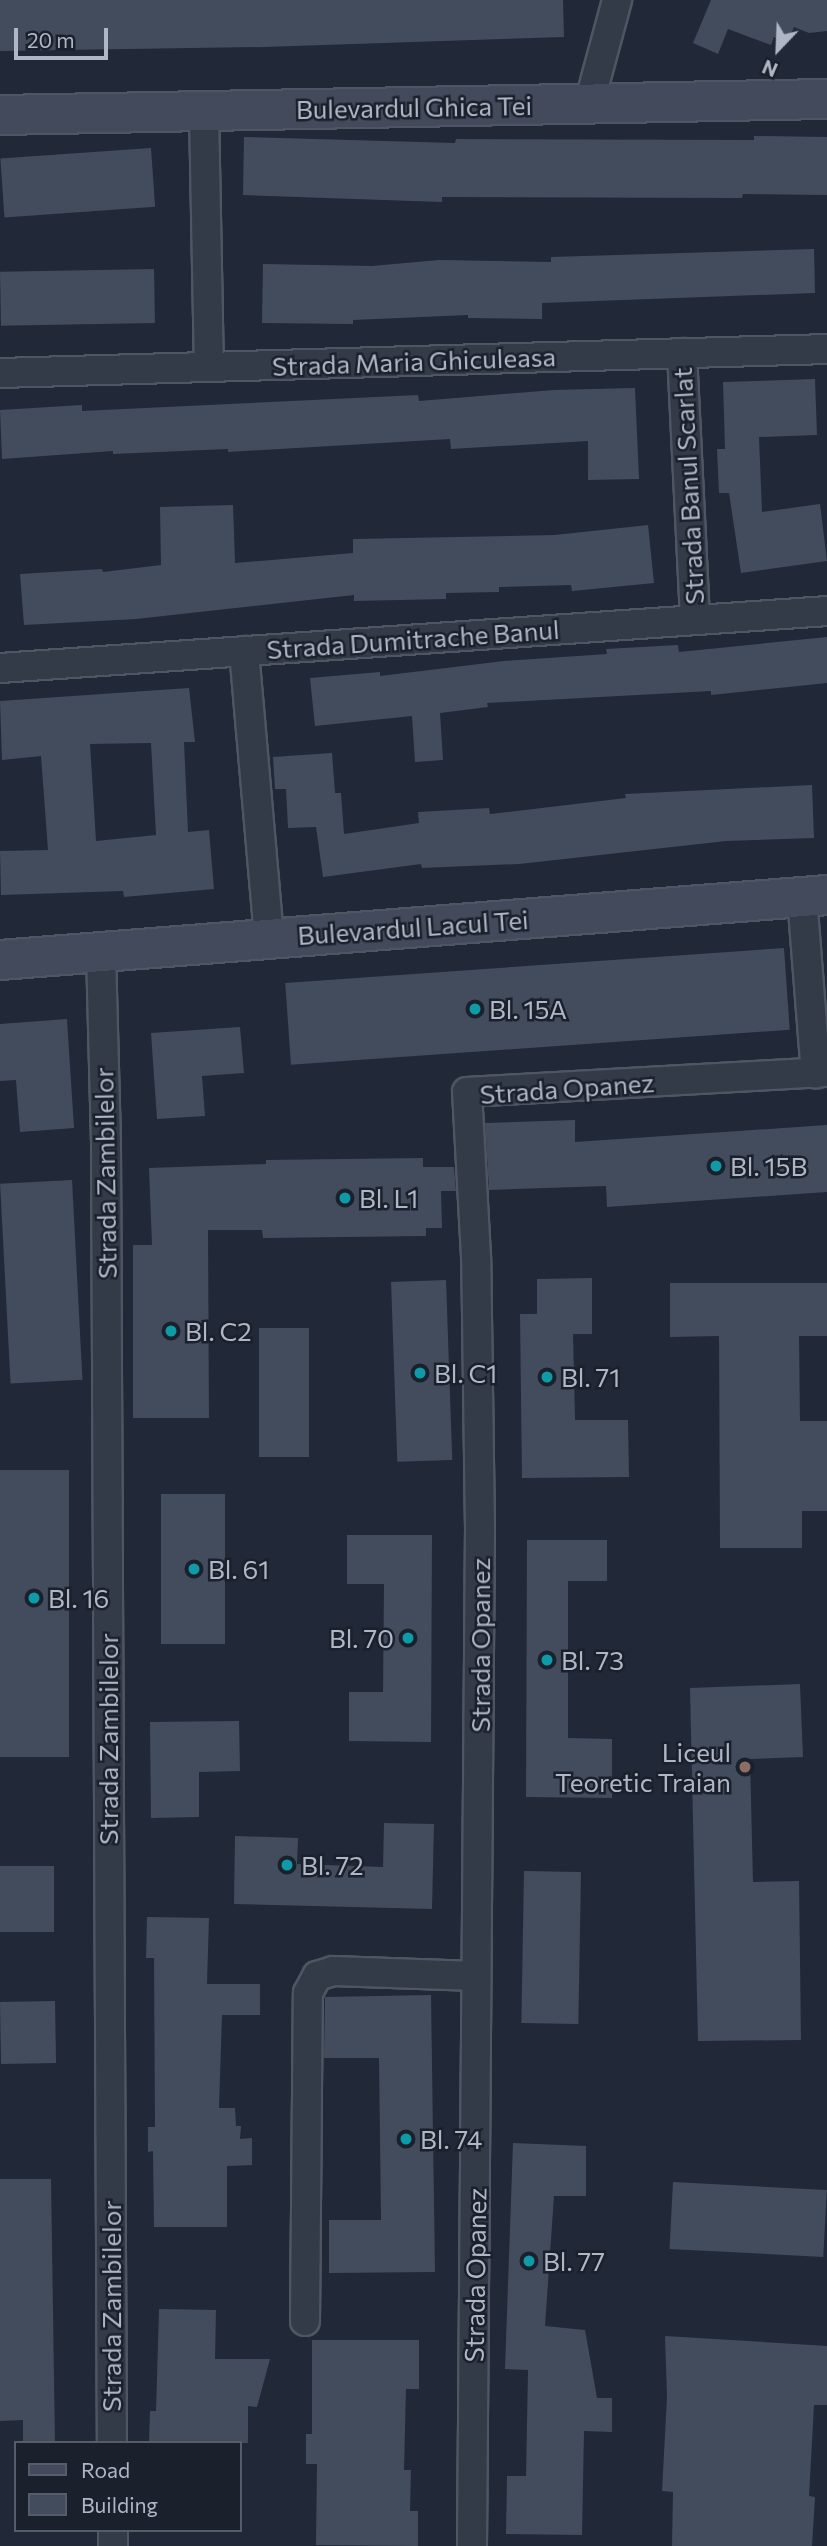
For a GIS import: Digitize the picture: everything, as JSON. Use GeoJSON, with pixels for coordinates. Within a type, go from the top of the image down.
{"type":"FeatureCollection","features":[{"type":"Feature","properties":{"kind":"street"},"geometry":{"type":"LineString","coordinates":[[589,104],[617,0]]}},
{"type":"Feature","properties":{"kind":"street","name":"Bulevardul Ghica Tei"},"geometry":{"type":"LineString","coordinates":[[0,115],[827,99]]}},
{"type":"Feature","properties":{"kind":"street"},"geometry":{"type":"LineString","coordinates":[[204,111],[209,366]]}},
{"type":"Feature","properties":{"kind":"street","name":"Strada Maria Ghiculeasa"},"geometry":{"type":"LineString","coordinates":[[0,373],[827,349]]}},
{"type":"Feature","properties":{"kind":"street","name":"Strada Banul Scarlat"},"geometry":{"type":"LineString","coordinates":[[682,353],[695,620]]}},
{"type":"Feature","properties":{"kind":"street","name":"Strada Dumitrache Banul"},"geometry":{"type":"LineString","coordinates":[[0,668],[827,611]]}},
{"type":"Feature","properties":{"kind":"street"},"geometry":{"type":"LineString","coordinates":[[244,651],[269,939]]}},
{"type":"Feature","properties":{"kind":"street","name":"Bulevardul Lacul Tei"},"geometry":{"type":"LineString","coordinates":[[0,960],[815,896]]}},
{"type":"Feature","properties":{"kind":"street","name":"Strada Opanez"},"geometry":{"type":"LineString","coordinates":[[472,2546],[480,1530],[475,1257],[467,1092],[821,1073],[815,896]]}},
{"type":"Feature","properties":{"kind":"street","name":"Strada Zambilelor"},"geometry":{"type":"LineString","coordinates":[[101,952],[106,1146],[113,2441]]}},
{"type":"Feature","properties":{"kind":"street"},"geometry":{"type":"LineString","coordinates":[[305,2321],[307,1993],[317,1976],[333,1971],[476,1976]]}},
{"type":"Feature","properties":{"kind":"building"},"geometry":{"type":"Polygon","coordinates":[[[0,0],[563,0],[564,37],[264,47],[0,51],[0,0]]]}},
{"type":"Feature","properties":{"kind":"building"},"geometry":{"type":"Polygon","coordinates":[[[711,0],[827,0],[827,31],[809,33],[794,27],[788,42],[774,37],[771,45],[728,29],[718,54],[693,43],[711,0]]]}},
{"type":"Feature","properties":{"kind":"building"},"geometry":{"type":"Polygon","coordinates":[[[754,136],[827,137],[827,195],[743,194],[742,198],[442,197],[442,202],[243,195],[244,137],[455,143],[456,139],[754,140],[754,136]]]}},
{"type":"Feature","properties":{"kind":"building"},"geometry":{"type":"Polygon","coordinates":[[[151,148],[155,207],[4,217],[0,159],[151,148]]]}},
{"type":"Feature","properties":{"kind":"building"},"geometry":{"type":"Polygon","coordinates":[[[814,249],[815,293],[542,303],[542,319],[468,318],[468,315],[353,320],[353,324],[262,323],[263,264],[372,266],[439,260],[551,262],[551,257],[814,249]]]}},
{"type":"Feature","properties":{"kind":"building"},"geometry":{"type":"Polygon","coordinates":[[[154,269],[155,323],[1,326],[0,272],[154,269]]]}},
{"type":"Feature","properties":{"kind":"building"},"geometry":{"type":"Polygon","coordinates":[[[815,379],[817,435],[759,437],[762,512],[820,504],[827,561],[741,573],[729,493],[719,493],[717,449],[725,449],[723,382],[815,379]]]}},
{"type":"Feature","properties":{"kind":"building"},"geometry":{"type":"Polygon","coordinates":[[[635,388],[639,479],[588,480],[588,441],[451,449],[450,439],[228,452],[228,449],[113,454],[113,451],[2,459],[0,410],[82,405],[82,411],[418,395],[419,401],[554,390],[635,388]]]}},
{"type":"Feature","properties":{"kind":"building"},"geometry":{"type":"Polygon","coordinates":[[[233,505],[235,563],[353,553],[353,539],[555,535],[648,525],[654,583],[572,591],[571,585],[499,587],[499,592],[446,593],[446,599],[354,601],[354,595],[136,619],[24,625],[20,574],[102,569],[103,572],[161,565],[160,507],[233,505]]]}},
{"type":"Feature","properties":{"kind":"building"},"geometry":{"type":"Polygon","coordinates":[[[827,637],[827,683],[711,695],[711,691],[487,703],[488,707],[440,713],[443,760],[415,762],[412,716],[315,726],[310,678],[380,672],[380,676],[504,661],[607,654],[606,649],[678,645],[679,652],[827,637]]]}},
{"type":"Feature","properties":{"kind":"building"},"geometry":{"type":"Polygon","coordinates":[[[189,688],[195,742],[184,742],[188,832],[209,830],[214,889],[124,897],[123,891],[1,895],[0,851],[48,850],[41,756],[2,760],[0,701],[189,688]],[[151,743],[90,744],[96,841],[156,835],[151,743]]]}},
{"type":"Feature","properties":{"kind":"building"},"geometry":{"type":"Polygon","coordinates":[[[332,753],[335,793],[341,793],[344,834],[419,823],[418,812],[489,808],[490,814],[626,798],[625,794],[812,785],[814,838],[726,841],[519,864],[422,868],[421,864],[323,877],[316,827],[288,828],[286,789],[275,789],[273,757],[332,753]]]}},
{"type":"Feature","properties":{"kind":"building","name":"Bl. 15A"},"geometry":{"type":"Polygon","coordinates":[[[784,948],[790,1030],[291,1065],[285,983],[784,948]]]}},
{"type":"Feature","properties":{"kind":"building"},"geometry":{"type":"Polygon","coordinates":[[[67,1019],[74,1128],[20,1132],[16,1080],[0,1081],[0,1024],[67,1019]]]}},
{"type":"Feature","properties":{"kind":"building"},"geometry":{"type":"Polygon","coordinates":[[[240,1027],[244,1073],[202,1076],[205,1116],[157,1119],[151,1033],[240,1027]]]}},
{"type":"Feature","properties":{"kind":"building","name":"Bl. 15B"},"geometry":{"type":"Polygon","coordinates":[[[575,1120],[575,1142],[827,1125],[827,1192],[607,1207],[606,1186],[489,1190],[485,1123],[575,1120]]]}},
{"type":"Feature","properties":{"kind":"building"},"geometry":{"type":"Polygon","coordinates":[[[423,1158],[423,1167],[454,1167],[456,1191],[441,1191],[442,1228],[426,1228],[426,1236],[263,1238],[262,1230],[208,1230],[209,1418],[133,1418],[133,1245],[152,1245],[149,1168],[266,1164],[266,1160],[423,1158]]]}},
{"type":"Feature","properties":{"kind":"building"},"geometry":{"type":"Polygon","coordinates":[[[72,1180],[82,1380],[11,1383],[0,1184],[72,1180]]]}},
{"type":"Feature","properties":{"kind":"building","name":"Bl. 71"},"geometry":{"type":"Polygon","coordinates":[[[592,1278],[592,1334],[573,1334],[575,1420],[628,1420],[629,1477],[522,1478],[520,1314],[537,1314],[537,1279],[592,1278]]]}},
{"type":"Feature","properties":{"kind":"building","name":"Bl. C1"},"geometry":{"type":"Polygon","coordinates":[[[446,1280],[452,1460],[397,1462],[391,1282],[446,1280]]]}},
{"type":"Feature","properties":{"kind":"building"},"geometry":{"type":"Polygon","coordinates":[[[670,1283],[827,1283],[827,1336],[799,1336],[800,1421],[827,1421],[827,1511],[802,1511],[802,1548],[720,1548],[719,1336],[670,1337],[670,1283]]]}},
{"type":"Feature","properties":{"kind":"building"},"geometry":{"type":"Polygon","coordinates":[[[259,1328],[309,1328],[309,1457],[259,1457],[259,1328]]]}},
{"type":"Feature","properties":{"kind":"building","name":"Bl. 16"},"geometry":{"type":"Polygon","coordinates":[[[0,1470],[69,1470],[69,1757],[0,1757],[0,1470]]]}},
{"type":"Feature","properties":{"kind":"building","name":"Bl. 61"},"geometry":{"type":"Polygon","coordinates":[[[161,1494],[225,1494],[225,1644],[161,1644],[161,1494]]]}},
{"type":"Feature","properties":{"kind":"building","name":"Bl. 70"},"geometry":{"type":"Polygon","coordinates":[[[347,1535],[432,1535],[431,1742],[349,1741],[349,1692],[383,1692],[384,1584],[347,1584],[347,1535]]]}},
{"type":"Feature","properties":{"kind":"building","name":"Bl. 73"},"geometry":{"type":"Polygon","coordinates":[[[527,1540],[607,1540],[607,1581],[568,1581],[568,1738],[612,1739],[612,1798],[526,1797],[527,1540]]]}},
{"type":"Feature","properties":{"kind":"building"},"geometry":{"type":"Polygon","coordinates":[[[800,1684],[803,1757],[750,1759],[753,1882],[799,1881],[801,2040],[698,2041],[690,1688],[800,1684]]]}},
{"type":"Feature","properties":{"kind":"building"},"geometry":{"type":"Polygon","coordinates":[[[239,1721],[240,1771],[199,1772],[199,1817],[151,1818],[150,1722],[239,1721]]]}},
{"type":"Feature","properties":{"kind":"building","name":"Bl. 72"},"geometry":{"type":"Polygon","coordinates":[[[384,1823],[434,1824],[432,1909],[234,1904],[235,1836],[298,1838],[297,1864],[383,1867],[384,1823]]]}},
{"type":"Feature","properties":{"kind":"building"},"geometry":{"type":"Polygon","coordinates":[[[0,1866],[54,1866],[54,1932],[0,1932],[0,1866]]]}},
{"type":"Feature","properties":{"kind":"building"},"geometry":{"type":"Polygon","coordinates":[[[524,1871],[581,1872],[578,2024],[521,2023],[524,1871]]]}},
{"type":"Feature","properties":{"kind":"building"},"geometry":{"type":"Polygon","coordinates":[[[147,1917],[209,1918],[207,1984],[260,1984],[260,2015],[222,2015],[219,2108],[235,2108],[236,2126],[241,2126],[240,2139],[252,2138],[252,2165],[227,2166],[227,2227],[154,2227],[153,2151],[148,2152],[148,2127],[155,2127],[154,1958],[146,1958],[147,1917]]]}},
{"type":"Feature","properties":{"kind":"building","name":"Bl. 74"},"geometry":{"type":"Polygon","coordinates":[[[431,1995],[435,2272],[329,2273],[329,2220],[381,2220],[379,2058],[324,2058],[325,1997],[431,1995]]]}},
{"type":"Feature","properties":{"kind":"building"},"geometry":{"type":"Polygon","coordinates":[[[55,2001],[56,2063],[1,2064],[0,2002],[55,2001]]]}},
{"type":"Feature","properties":{"kind":"building"},"geometry":{"type":"Polygon","coordinates":[[[513,2143],[586,2146],[586,2196],[554,2196],[545,2326],[585,2330],[597,2398],[612,2398],[612,2432],[584,2431],[582,2535],[506,2534],[507,2476],[526,2476],[528,2370],[505,2369],[513,2143]]]}},
{"type":"Feature","properties":{"kind":"building"},"geometry":{"type":"Polygon","coordinates":[[[0,2179],[51,2179],[55,2441],[23,2441],[23,2420],[0,2421],[0,2179]]]}},
{"type":"Feature","properties":{"kind":"building"},"geometry":{"type":"Polygon","coordinates":[[[673,2182],[827,2190],[823,2257],[669,2249],[673,2182]]]}},
{"type":"Feature","properties":{"kind":"building"},"geometry":{"type":"Polygon","coordinates":[[[159,2309],[216,2310],[215,2359],[270,2359],[257,2407],[248,2406],[248,2443],[149,2441],[150,2411],[156,2411],[159,2309]]]}},
{"type":"Feature","properties":{"kind":"building"},"geometry":{"type":"Polygon","coordinates":[[[665,2336],[827,2346],[827,2405],[814,2405],[809,2496],[815,2497],[812,2546],[672,2546],[673,2492],[662,2491],[667,2397],[665,2336]]]}},
{"type":"Feature","properties":{"kind":"building"},"geometry":{"type":"Polygon","coordinates":[[[312,2340],[419,2340],[419,2389],[406,2389],[404,2470],[411,2470],[410,2511],[418,2511],[418,2546],[316,2545],[317,2464],[306,2464],[306,2434],[312,2434],[312,2340]]]}},
{"type":"Feature","properties":{"kind":"place","name":"Bl. 15A"},"geometry":{"type":"Point","coordinates":[475,1009]}},
{"type":"Feature","properties":{"kind":"place","name":"Bl. 15B"},"geometry":{"type":"Point","coordinates":[716,1166]}},
{"type":"Feature","properties":{"kind":"place","name":"Bl. L1"},"geometry":{"type":"Point","coordinates":[345,1198]}},
{"type":"Feature","properties":{"kind":"place","name":"Bl. C2"},"geometry":{"type":"Point","coordinates":[171,1331]}},
{"type":"Feature","properties":{"kind":"place","name":"Bl. C1"},"geometry":{"type":"Point","coordinates":[420,1373]}},
{"type":"Feature","properties":{"kind":"place","name":"Bl. 71"},"geometry":{"type":"Point","coordinates":[547,1377]}},
{"type":"Feature","properties":{"kind":"place","name":"Bl. 61"},"geometry":{"type":"Point","coordinates":[194,1569]}},
{"type":"Feature","properties":{"kind":"place","name":"Bl. 16"},"geometry":{"type":"Point","coordinates":[34,1598]}},
{"type":"Feature","properties":{"kind":"place","name":"Bl. 70"},"geometry":{"type":"Point","coordinates":[408,1638]}},
{"type":"Feature","properties":{"kind":"place","name":"Bl. 73"},"geometry":{"type":"Point","coordinates":[547,1660]}},
{"type":"Feature","properties":{"kind":"place","name":"Liceul Teoretic Traian"},"geometry":{"type":"Point","coordinates":[745,1767]}},
{"type":"Feature","properties":{"kind":"place","name":"Bl. 72"},"geometry":{"type":"Point","coordinates":[287,1865]}},
{"type":"Feature","properties":{"kind":"place","name":"Bl. 74"},"geometry":{"type":"Point","coordinates":[406,2139]}},
{"type":"Feature","properties":{"kind":"place","name":"Bl. 77"},"geometry":{"type":"Point","coordinates":[529,2261]}}]}
